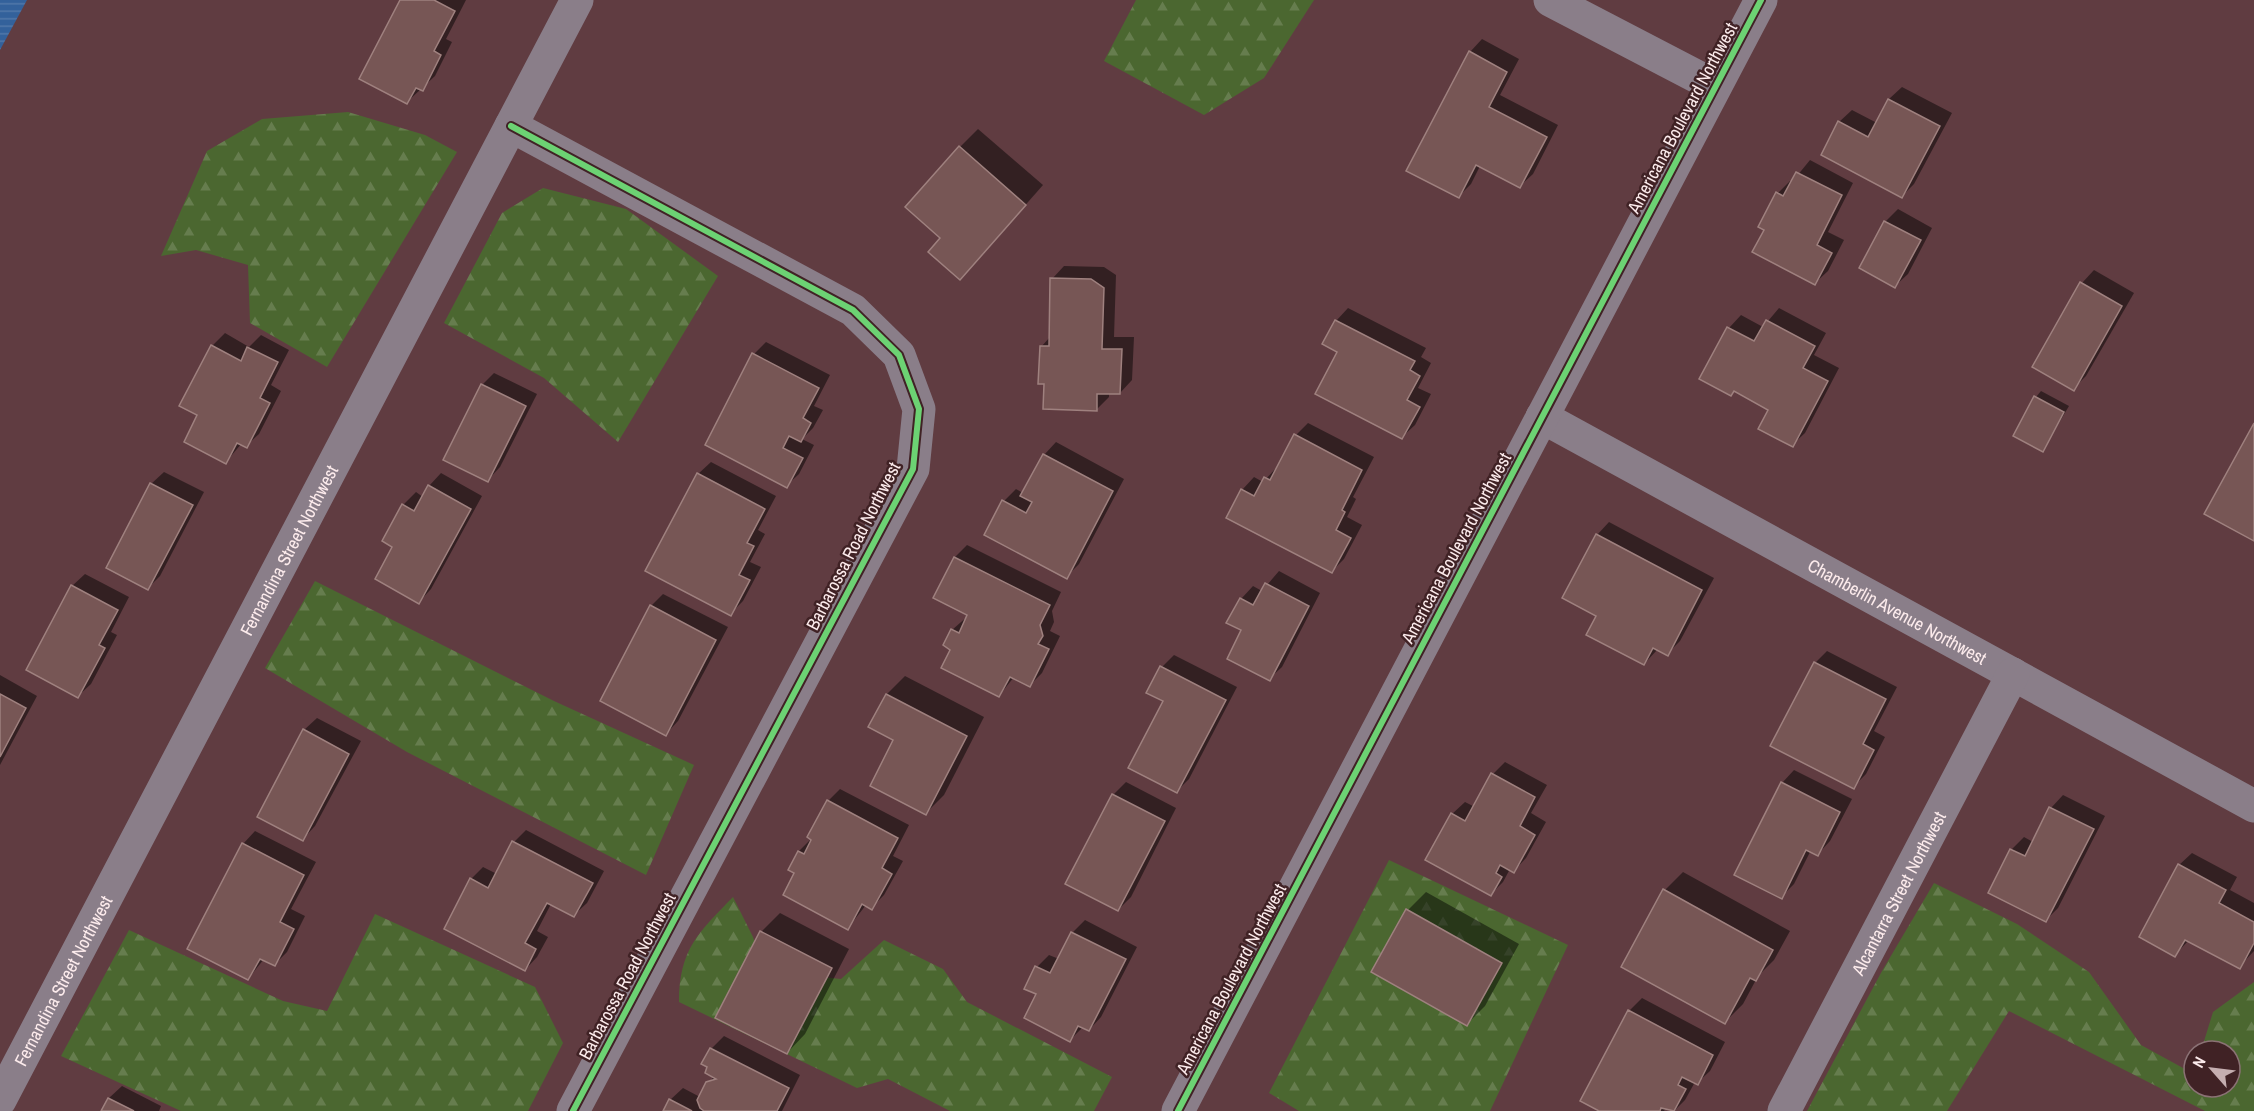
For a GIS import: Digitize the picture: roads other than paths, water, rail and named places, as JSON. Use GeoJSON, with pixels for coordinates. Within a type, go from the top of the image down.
{"type":"FeatureCollection","features":[{"type":"Feature","properties":{"kind":"street","name":"Fernandina Street Northwest"},"geometry":{"type":"LineString","coordinates":[[0,1100],[577,0]]}},
{"type":"Feature","properties":{"kind":"street"},"geometry":{"type":"LineString","coordinates":[[1550,0],[1715,86]]}},
{"type":"Feature","properties":{"kind":"street","name":"Americana Boulevard Northwest"},"geometry":{"type":"LineString","coordinates":[[1178,1111],[1761,0]]}},
{"type":"Feature","properties":{"kind":"street","name":"Barbarossa Road Northwest"},"geometry":{"type":"LineString","coordinates":[[511,126],[853,310],[900,355],[919,409],[912,469],[573,1111]]}},
{"type":"Feature","properties":{"kind":"street","name":"Chamberlin Avenue Northwest"},"geometry":{"type":"LineString","coordinates":[[1542,417],[2254,806]]}},
{"type":"Feature","properties":{"kind":"street","name":"Alcantarra Street Northwest"},"geometry":{"type":"LineString","coordinates":[[1784,1111],[2013,674]]}},
{"type":"Feature","properties":{"kind":"water"},"geometry":{"type":"Polygon","coordinates":[[[0,0],[27,0],[0,50],[0,0]]]}}]}
